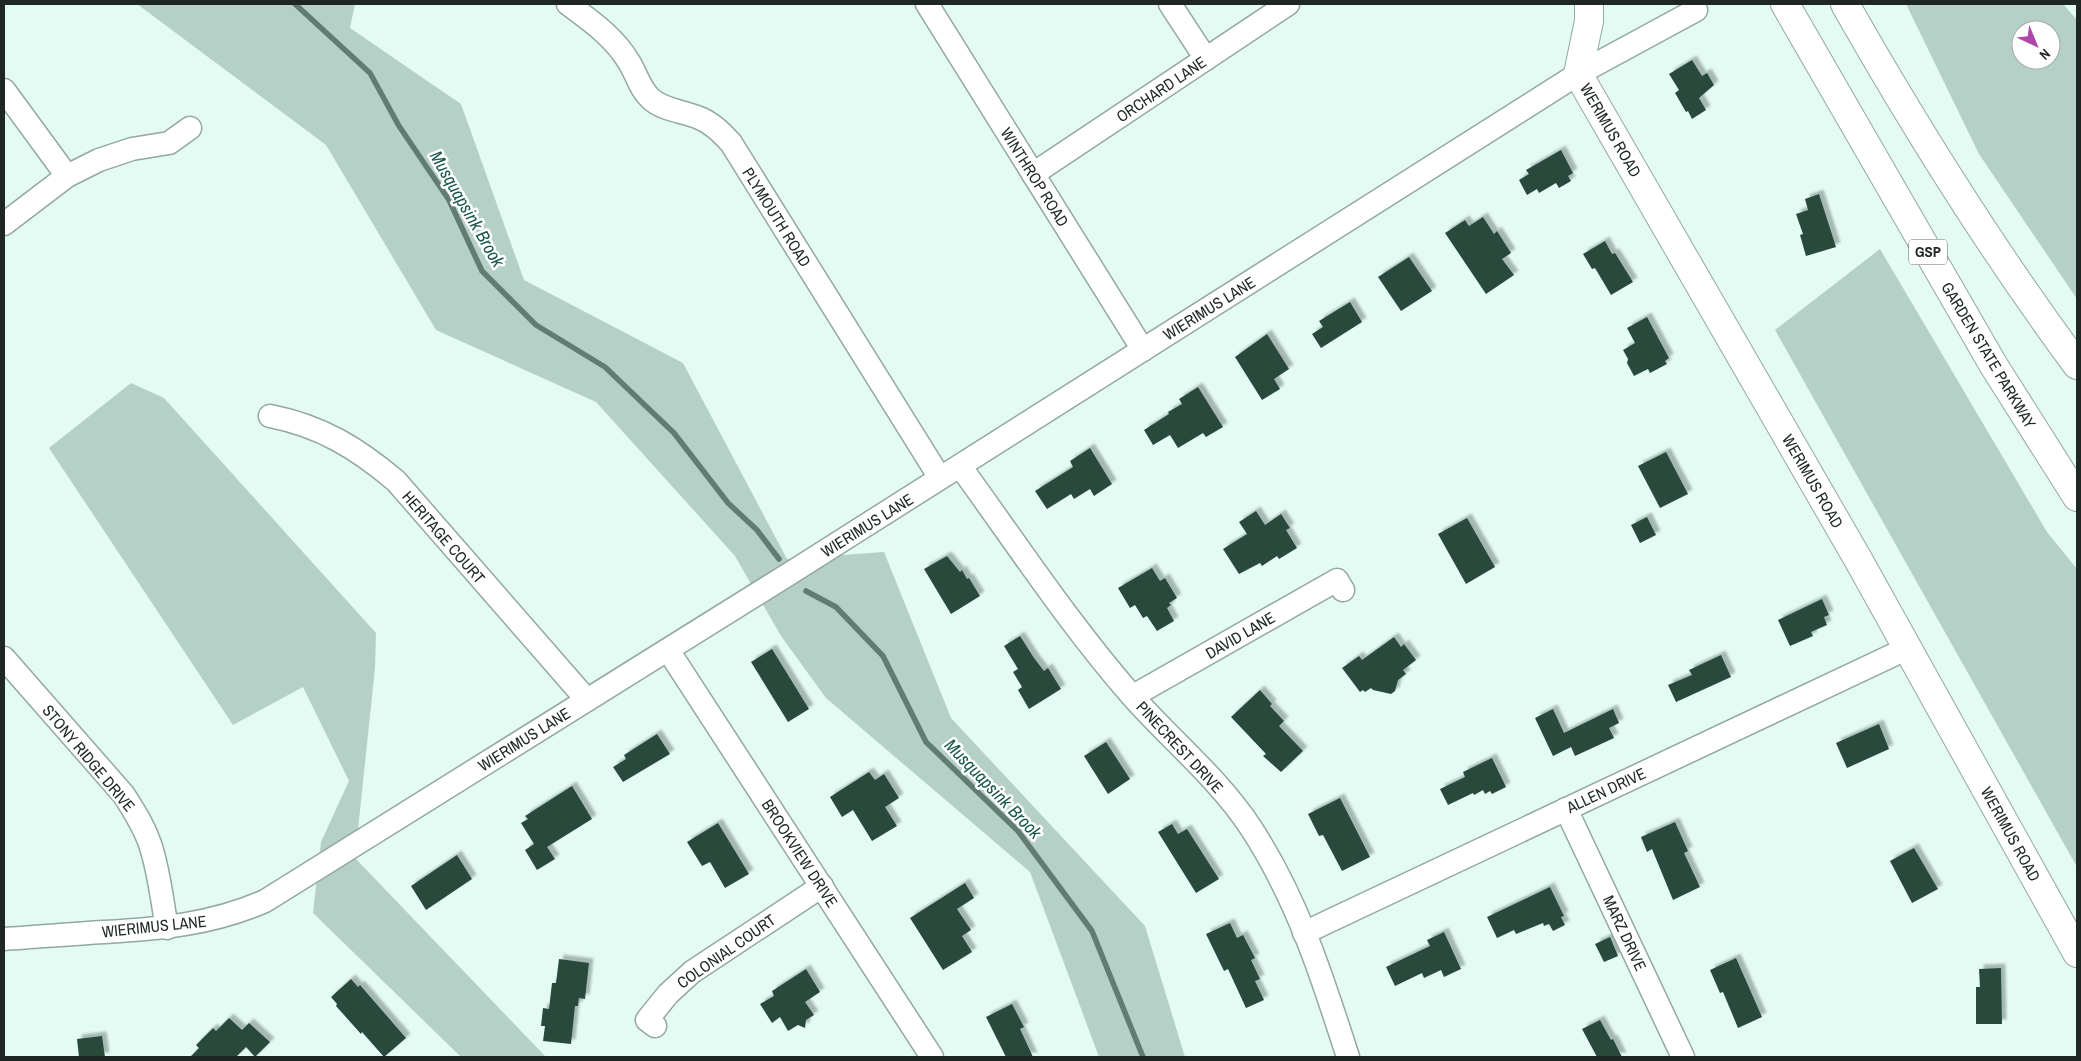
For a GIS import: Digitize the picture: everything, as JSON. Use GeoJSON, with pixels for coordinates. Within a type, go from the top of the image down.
{"type":"FeatureCollection","features":[{"type":"Feature","properties":{"kind":"main road","name":"WERIMUS ROAD"},"geometry":{"type":"LineString","coordinates":[[1589,4],[1589,21],[1578,74],[1908,648],[2077,953]]}},
{"type":"Feature","properties":{"kind":"main road","name":"GARDEN STATE PARKWAY"},"geometry":{"type":"LineString","coordinates":[[1785,4],[1994,366],[2077,497]]}},
{"type":"Feature","properties":{"kind":"main road"},"geometry":{"type":"LineString","coordinates":[[1846,4],[1932,150],[1982,230],[2077,365]]}},
{"type":"Feature","properties":{"kind":"street","name":"PLYMOUTH ROAD"},"geometry":{"type":"LineString","coordinates":[[569,4],[599,26],[617,44],[630,63],[642,88],[651,99],[663,107],[700,118],[716,128],[731,142],[940,478]]}},
{"type":"Feature","properties":{"kind":"street","name":"WINTHROP ROAD"},"geometry":{"type":"LineString","coordinates":[[927,4],[1143,350]]}},
{"type":"Feature","properties":{"kind":"street"},"geometry":{"type":"LineString","coordinates":[[1170,4],[1206,59]]}},
{"type":"Feature","properties":{"kind":"street","name":"ORCHARD LANE"},"geometry":{"type":"LineString","coordinates":[[1033,174],[1288,4]]}},
{"type":"Feature","properties":{"kind":"street","name":"WIERIMUS LANE"},"geometry":{"type":"LineString","coordinates":[[4,939],[167,928],[217,919],[240,912],[265,901],[668,650],[1578,74],[1696,10]]}},
{"type":"Feature","properties":{"kind":"street"},"geometry":{"type":"LineString","coordinates":[[4,90],[67,176]]}},
{"type":"Feature","properties":{"kind":"street"},"geometry":{"type":"LineString","coordinates":[[4,224],[67,176],[99,160],[124,152],[169,143],[190,128]]}},
{"type":"Feature","properties":{"kind":"street","name":"HERITAGE COURT"},"geometry":{"type":"LineString","coordinates":[[270,416],[313,428],[343,442],[371,460],[396,481],[587,700]]}},
{"type":"Feature","properties":{"kind":"street","name":"PINECREST DRIVE"},"geometry":{"type":"LineString","coordinates":[[960,466],[1085,639],[1133,696],[1225,794],[1250,826],[1272,861],[1304,932],[1327,992],[1348,1057]]}},
{"type":"Feature","properties":{"kind":"street","name":"DAVID LANE"},"geometry":{"type":"LineString","coordinates":[[1133,696],[1337,580],[1344,590]]}},
{"type":"Feature","properties":{"kind":"street","name":"ALLEN DRIVE"},"geometry":{"type":"LineString","coordinates":[[1304,932],[1908,648]]}},
{"type":"Feature","properties":{"kind":"street","name":"BROOKVIEW DRIVE"},"geometry":{"type":"LineString","coordinates":[[668,650],[932,1057]]}},
{"type":"Feature","properties":{"kind":"street","name":"STONY RIDGE DRIVE"},"geometry":{"type":"LineString","coordinates":[[4,658],[124,795],[139,818],[154,860],[167,928]]}},
{"type":"Feature","properties":{"kind":"street","name":"MARZ DRIVE"},"geometry":{"type":"LineString","coordinates":[[1566,809],[1684,1057]]}},
{"type":"Feature","properties":{"kind":"street","name":"COLONIAL COURT"},"geometry":{"type":"LineString","coordinates":[[655,1026],[647,1020],[668,994],[692,972],[822,886]]}},
{"type":"Feature","properties":{"kind":"green space"},"geometry":{"type":"Polygon","coordinates":[[[137,4],[355,4],[350,28],[461,104],[524,280],[683,363],[787,559],[884,552],[951,718],[1145,926],[1185,1057],[1099,1057],[1030,872],[826,698],[781,636],[735,556],[596,402],[436,330],[326,145],[137,4]]]}},
{"type":"Feature","properties":{"kind":"green space"},"geometry":{"type":"Polygon","coordinates":[[[1906,4],[2063,4],[2077,20],[2077,299],[1979,154],[1906,4]]]}},
{"type":"Feature","properties":{"kind":"green space"},"geometry":{"type":"Polygon","coordinates":[[[1880,249],[2047,532],[2077,569],[2077,867],[1775,330],[1880,249]]]}},
{"type":"Feature","properties":{"kind":"green space"},"geometry":{"type":"Polygon","coordinates":[[[131,383],[164,398],[376,633],[375,668],[355,858],[546,1057],[461,1057],[313,913],[321,842],[349,781],[303,687],[233,725],[49,448],[131,383]]]}},
{"type":"Feature","properties":{"kind":"building"},"geometry":{"type":"Polygon","coordinates":[[[1692,60],[1702,76],[1707,73],[1714,85],[1699,98],[1706,110],[1692,119],[1675,93],[1679,90],[1669,74],[1692,60]]]}},
{"type":"Feature","properties":{"kind":"building"},"geometry":{"type":"Polygon","coordinates":[[[1561,150],[1573,173],[1568,176],[1571,181],[1559,188],[1556,183],[1539,193],[1537,189],[1527,195],[1519,180],[1529,174],[1526,170],[1561,150]]]}},
{"type":"Feature","properties":{"kind":"building"},"geometry":{"type":"Polygon","coordinates":[[[1819,194],[1836,247],[1806,256],[1800,235],[1803,234],[1796,214],[1808,210],[1805,199],[1819,194]]]}},
{"type":"Feature","properties":{"kind":"building"},"geometry":{"type":"Polygon","coordinates":[[[1483,217],[1494,234],[1497,231],[1511,253],[1502,259],[1514,275],[1486,294],[1445,233],[1465,220],[1469,226],[1483,217]]]}},
{"type":"Feature","properties":{"kind":"building"},"geometry":{"type":"Polygon","coordinates":[[[1605,241],[1612,254],[1615,253],[1633,282],[1611,295],[1595,268],[1592,269],[1583,254],[1605,241]]]}},
{"type":"Feature","properties":{"kind":"building"},"geometry":{"type":"Polygon","coordinates":[[[1409,257],[1432,291],[1401,311],[1378,277],[1409,257]]]}},
{"type":"Feature","properties":{"kind":"building"},"geometry":{"type":"Polygon","coordinates":[[[1350,302],[1362,322],[1321,348],[1312,334],[1323,327],[1319,321],[1350,302]]]}},
{"type":"Feature","properties":{"kind":"building"},"geometry":{"type":"Polygon","coordinates":[[[1647,317],[1669,358],[1665,361],[1667,364],[1650,373],[1648,369],[1634,376],[1623,350],[1635,343],[1627,328],[1647,317]]]}},
{"type":"Feature","properties":{"kind":"building"},"geometry":{"type":"Polygon","coordinates":[[[1267,334],[1289,369],[1274,379],[1280,389],[1262,400],[1235,357],[1267,334]]]}},
{"type":"Feature","properties":{"kind":"building"},"geometry":{"type":"Polygon","coordinates":[[[1198,387],[1223,427],[1206,437],[1203,433],[1178,448],[1170,435],[1153,445],[1144,430],[1182,404],[1179,399],[1198,387]]]}},
{"type":"Feature","properties":{"kind":"building"},"geometry":{"type":"Polygon","coordinates":[[[1090,448],[1112,484],[1094,496],[1090,489],[1074,499],[1071,494],[1047,509],[1035,491],[1073,467],[1070,461],[1090,448]]]}},
{"type":"Feature","properties":{"kind":"building"},"geometry":{"type":"Polygon","coordinates":[[[1666,452],[1688,494],[1660,508],[1638,466],[1666,452]]]}},
{"type":"Feature","properties":{"kind":"building"},"geometry":{"type":"Polygon","coordinates":[[[1256,511],[1265,525],[1281,514],[1290,528],[1286,530],[1297,548],[1279,559],[1277,556],[1262,566],[1260,563],[1239,574],[1223,549],[1247,534],[1239,522],[1256,511]]]}},
{"type":"Feature","properties":{"kind":"building"},"geometry":{"type":"Polygon","coordinates":[[[1647,517],[1656,535],[1640,543],[1631,525],[1647,517]]]}},
{"type":"Feature","properties":{"kind":"building"},"geometry":{"type":"Polygon","coordinates":[[[1467,518],[1495,567],[1466,584],[1438,534],[1467,518]]]}},
{"type":"Feature","properties":{"kind":"building"},"geometry":{"type":"Polygon","coordinates":[[[947,556],[960,572],[962,570],[967,579],[969,578],[980,596],[951,614],[924,569],[947,556]]]}},
{"type":"Feature","properties":{"kind":"building"},"geometry":{"type":"Polygon","coordinates":[[[1152,568],[1160,581],[1165,578],[1177,598],[1169,603],[1171,605],[1167,608],[1174,621],[1157,631],[1147,616],[1143,618],[1135,605],[1130,608],[1118,588],[1152,568]]]}},
{"type":"Feature","properties":{"kind":"building"},"geometry":{"type":"Polygon","coordinates":[[[1822,599],[1829,615],[1824,617],[1827,625],[1811,632],[1813,636],[1790,646],[1778,620],[1822,599]]]}},
{"type":"Feature","properties":{"kind":"building"},"geometry":{"type":"Polygon","coordinates":[[[1020,636],[1044,671],[1048,668],[1061,689],[1029,709],[1018,690],[1022,687],[1013,672],[1018,669],[1004,646],[1020,636]]]}},
{"type":"Feature","properties":{"kind":"building"},"geometry":{"type":"Polygon","coordinates":[[[1394,637],[1401,647],[1404,644],[1416,660],[1403,670],[1406,674],[1398,680],[1395,691],[1391,694],[1371,688],[1365,692],[1363,690],[1360,692],[1342,668],[1359,656],[1362,660],[1394,637]]]}},
{"type":"Feature","properties":{"kind":"building"},"geometry":{"type":"Polygon","coordinates":[[[772,649],[809,709],[788,722],[751,662],[772,649]]]}},
{"type":"Feature","properties":{"kind":"building"},"geometry":{"type":"Polygon","coordinates":[[[1721,655],[1731,677],[1676,702],[1668,685],[1692,675],[1689,670],[1721,655]]]}},
{"type":"Feature","properties":{"kind":"building"},"geometry":{"type":"Polygon","coordinates":[[[1260,690],[1272,704],[1270,706],[1284,721],[1279,726],[1303,751],[1281,772],[1263,756],[1266,754],[1231,717],[1260,690]]]}},
{"type":"Feature","properties":{"kind":"building"},"geometry":{"type":"Polygon","coordinates":[[[1553,709],[1564,733],[1613,709],[1619,723],[1609,728],[1614,738],[1575,756],[1571,747],[1553,756],[1535,718],[1553,709]]]}},
{"type":"Feature","properties":{"kind":"building"},"geometry":{"type":"Polygon","coordinates":[[[1879,724],[1889,749],[1847,768],[1836,743],[1879,724]]]}},
{"type":"Feature","properties":{"kind":"building"},"geometry":{"type":"Polygon","coordinates":[[[657,734],[670,754],[623,782],[613,767],[626,759],[624,755],[657,734]]]}},
{"type":"Feature","properties":{"kind":"building"},"geometry":{"type":"Polygon","coordinates":[[[1106,742],[1130,779],[1108,794],[1084,756],[1106,742]]]}},
{"type":"Feature","properties":{"kind":"building"},"geometry":{"type":"Polygon","coordinates":[[[1492,758],[1506,787],[1492,794],[1490,791],[1485,794],[1483,790],[1474,795],[1473,793],[1448,805],[1440,789],[1465,777],[1463,772],[1492,758]]]}},
{"type":"Feature","properties":{"kind":"building"},"geometry":{"type":"Polygon","coordinates":[[[869,772],[875,780],[884,774],[899,798],[885,807],[897,826],[872,841],[853,810],[842,817],[830,797],[869,772]]]}},
{"type":"Feature","properties":{"kind":"building"},"geometry":{"type":"Polygon","coordinates":[[[572,786],[592,819],[547,847],[555,859],[537,870],[525,850],[534,844],[521,823],[528,819],[525,816],[572,786]]]}},
{"type":"Feature","properties":{"kind":"building"},"geometry":{"type":"Polygon","coordinates":[[[1340,798],[1370,857],[1342,871],[1323,835],[1319,836],[1308,814],[1340,798]]]}},
{"type":"Feature","properties":{"kind":"building"},"geometry":{"type":"Polygon","coordinates":[[[1675,822],[1688,851],[1684,853],[1700,887],[1673,900],[1652,849],[1647,852],[1641,837],[1675,822]]]}},
{"type":"Feature","properties":{"kind":"building"},"geometry":{"type":"Polygon","coordinates":[[[718,823],[749,874],[725,888],[710,862],[702,866],[687,842],[718,823]]]}},
{"type":"Feature","properties":{"kind":"building"},"geometry":{"type":"Polygon","coordinates":[[[1172,824],[1178,834],[1187,829],[1219,879],[1196,893],[1158,832],[1172,824]]]}},
{"type":"Feature","properties":{"kind":"building"},"geometry":{"type":"Polygon","coordinates":[[[1914,848],[1938,889],[1912,903],[1890,861],[1914,848]]]}},
{"type":"Feature","properties":{"kind":"building"},"geometry":{"type":"Polygon","coordinates":[[[457,855],[472,879],[426,910],[411,886],[457,855]]]}},
{"type":"Feature","properties":{"kind":"building"},"geometry":{"type":"Polygon","coordinates":[[[965,883],[974,898],[957,909],[971,930],[962,936],[972,952],[943,970],[910,918],[965,883]]]}},
{"type":"Feature","properties":{"kind":"building"},"geometry":{"type":"Polygon","coordinates":[[[1550,887],[1564,916],[1561,917],[1565,925],[1553,931],[1549,924],[1544,926],[1543,923],[1516,934],[1514,930],[1497,938],[1487,917],[1550,887]]]}},
{"type":"Feature","properties":{"kind":"building"},"geometry":{"type":"Polygon","coordinates":[[[1230,923],[1237,938],[1243,935],[1255,958],[1251,960],[1260,979],[1255,981],[1264,1000],[1246,1008],[1228,969],[1224,971],[1206,934],[1230,923]]]}},
{"type":"Feature","properties":{"kind":"building"},"geometry":{"type":"Polygon","coordinates":[[[1444,932],[1461,969],[1444,977],[1441,970],[1424,978],[1422,973],[1395,986],[1386,967],[1430,946],[1427,940],[1444,932]]]}},
{"type":"Feature","properties":{"kind":"building"},"geometry":{"type":"Polygon","coordinates":[[[1610,937],[1618,956],[1604,962],[1595,944],[1610,937]]]}},
{"type":"Feature","properties":{"kind":"building"},"geometry":{"type":"Polygon","coordinates":[[[1736,958],[1762,1017],[1738,1028],[1723,992],[1720,993],[1710,970],[1736,958]]]}},
{"type":"Feature","properties":{"kind":"building"},"geometry":{"type":"Polygon","coordinates":[[[559,959],[589,963],[585,999],[579,998],[578,1006],[575,1006],[571,1044],[543,1041],[545,1026],[541,1026],[543,1008],[549,1009],[552,983],[556,983],[559,959]]]}},
{"type":"Feature","properties":{"kind":"building"},"geometry":{"type":"Polygon","coordinates":[[[2001,968],[2002,1024],[1976,1024],[1976,987],[1980,987],[1979,969],[2001,968]]]}},
{"type":"Feature","properties":{"kind":"building"},"geometry":{"type":"Polygon","coordinates":[[[806,969],[820,992],[805,1002],[814,1015],[806,1020],[805,1028],[798,1025],[788,1031],[780,1017],[772,1023],[760,1004],[774,996],[772,991],[806,969]]]}},
{"type":"Feature","properties":{"kind":"building"},"geometry":{"type":"Polygon","coordinates":[[[351,979],[358,987],[360,985],[406,1038],[384,1057],[336,1006],[337,1004],[331,997],[351,979]]]}},
{"type":"Feature","properties":{"kind":"building"},"geometry":{"type":"Polygon","coordinates":[[[1012,1004],[1024,1027],[1020,1029],[1033,1057],[1006,1057],[986,1017],[1012,1004]]]}},
{"type":"Feature","properties":{"kind":"building"},"geometry":{"type":"Polygon","coordinates":[[[229,1018],[242,1030],[249,1023],[270,1042],[255,1057],[246,1047],[236,1057],[190,1057],[199,1048],[196,1045],[213,1028],[216,1031],[229,1018]]]}},
{"type":"Feature","properties":{"kind":"building"},"geometry":{"type":"Polygon","coordinates":[[[1600,1020],[1622,1057],[1597,1057],[1582,1029],[1600,1020]]]}},
{"type":"Feature","properties":{"kind":"building"},"geometry":{"type":"Polygon","coordinates":[[[102,1036],[105,1057],[79,1057],[77,1039],[102,1036]]]}},
{"type":"Feature","properties":{"kind":"waterway","name":"Musquapsink Brook"},"geometry":{"type":"LineString","coordinates":[[295,4],[370,73],[399,126],[449,200],[482,271],[536,325],[605,367],[674,433],[728,503],[757,530],[779,559]]}},
{"type":"Feature","properties":{"kind":"waterway","name":"Musquapsink Brook"},"geometry":{"type":"LineString","coordinates":[[806,591],[836,607],[883,656],[926,742],[1018,831],[1092,931],[1143,1057]]}}]}
